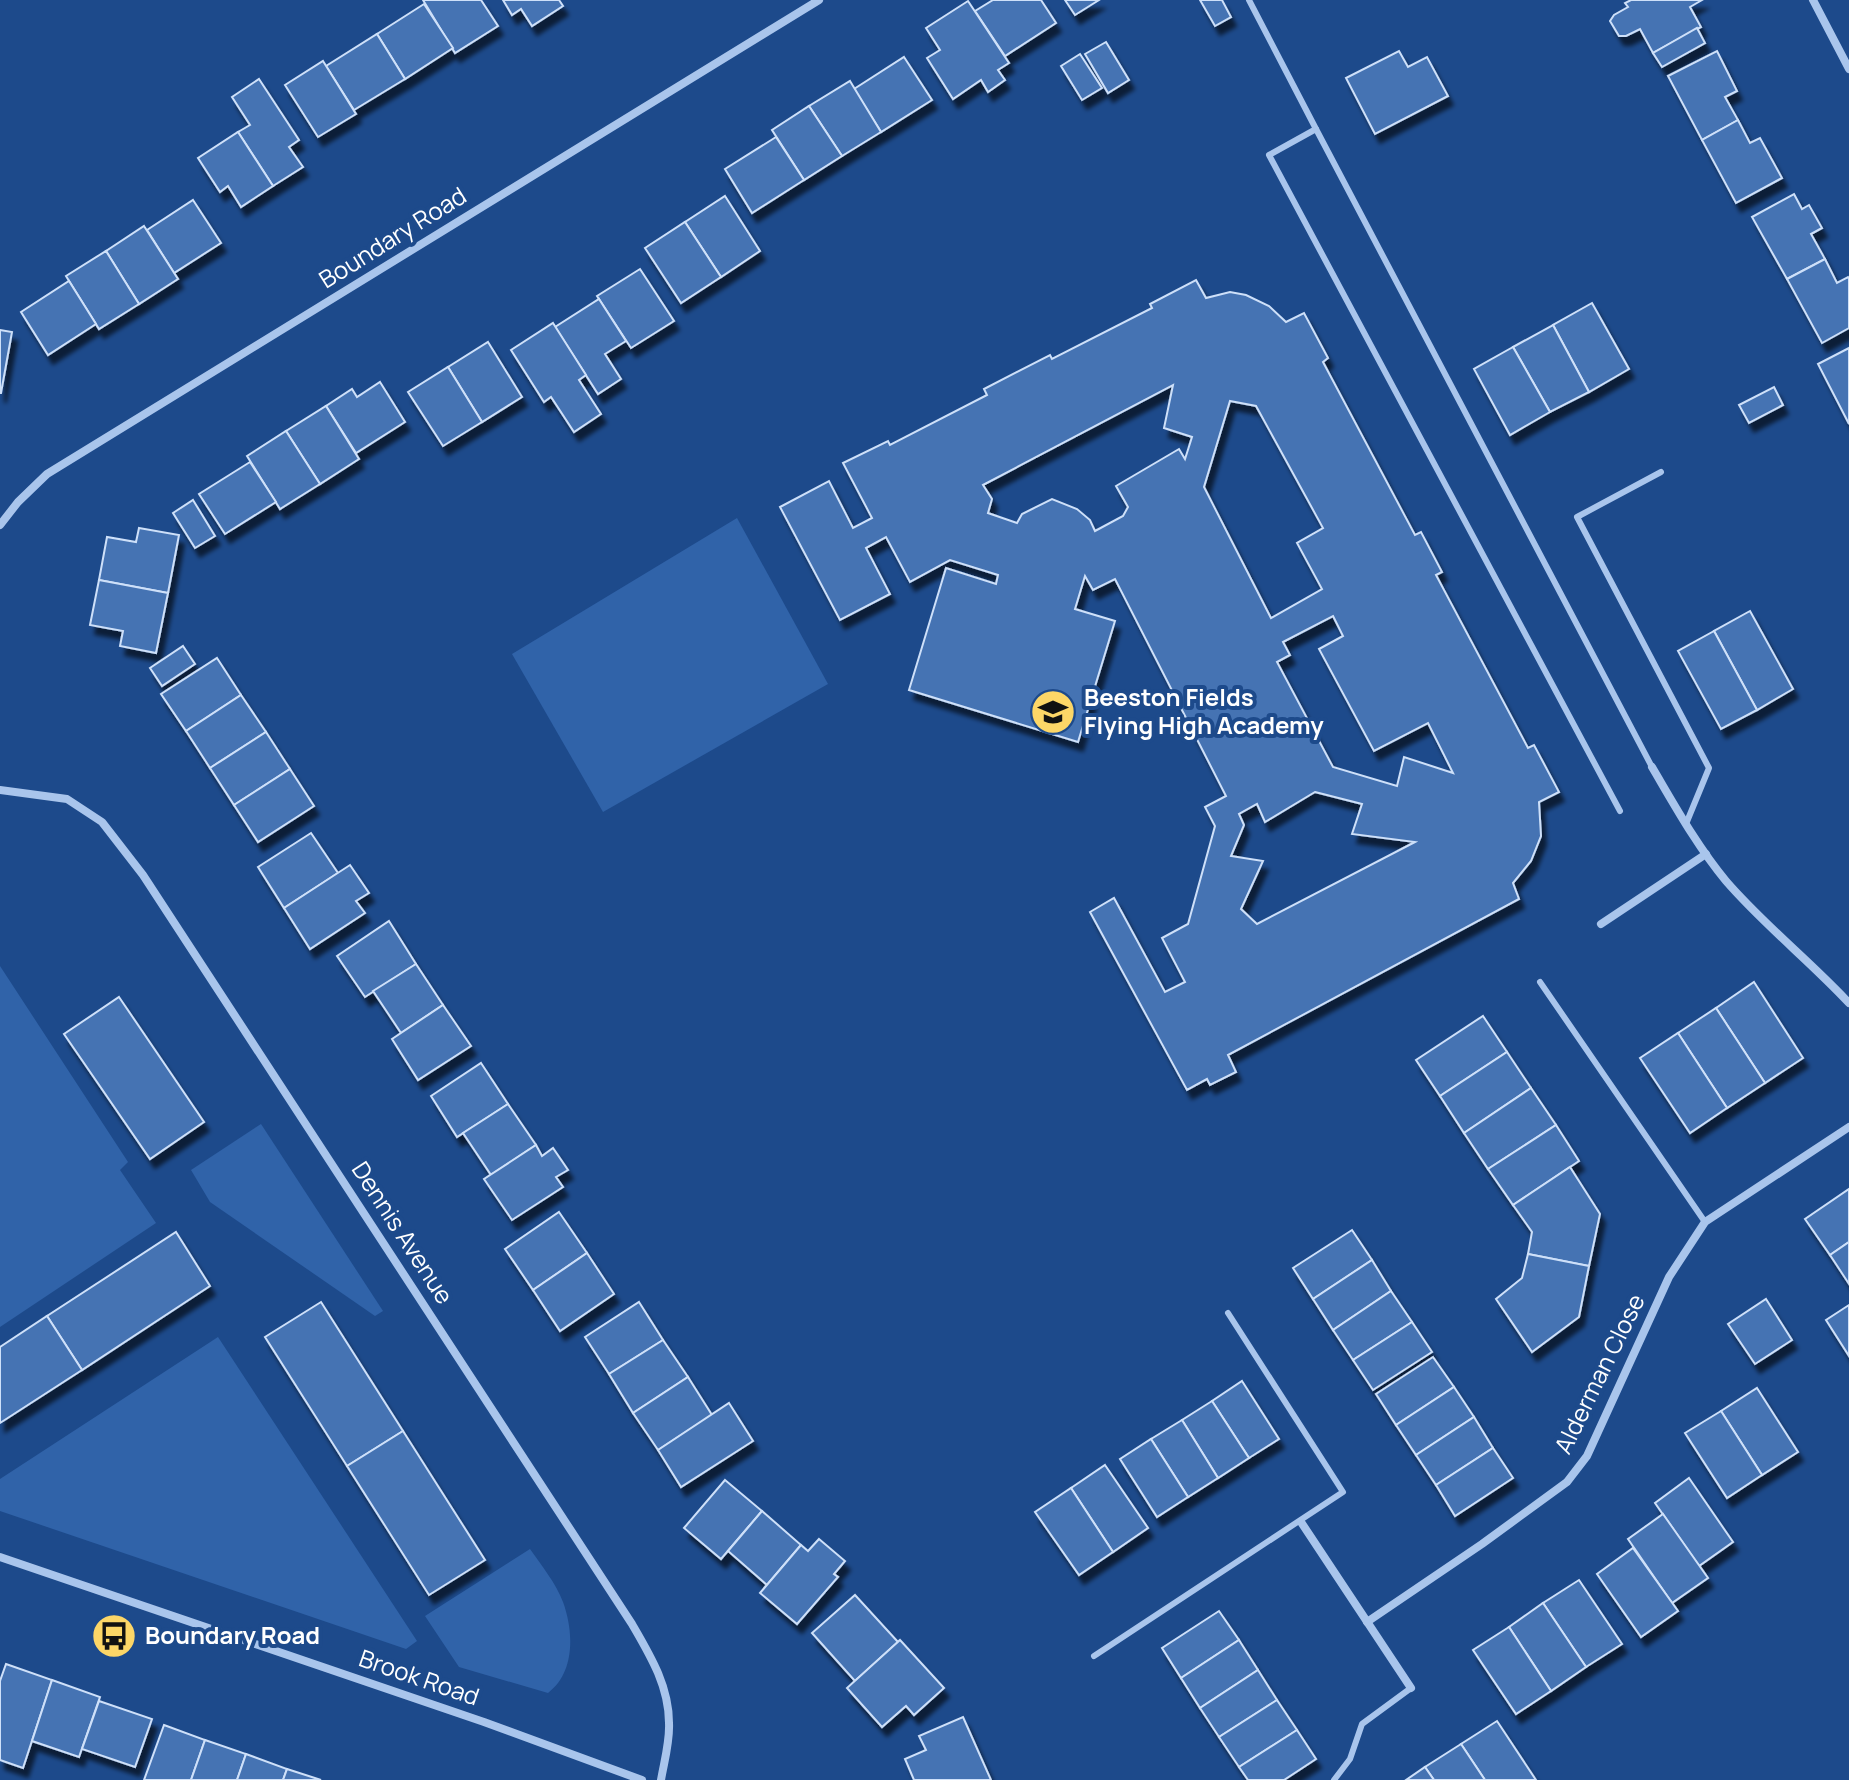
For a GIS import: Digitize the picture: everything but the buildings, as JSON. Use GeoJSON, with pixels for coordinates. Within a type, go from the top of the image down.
{"type":"FeatureCollection","features":[{"type":"Feature","properties":{"kind":"street","name":"Boundary Road"},"geometry":{"type":"LineString","coordinates":[[0,525],[47,474],[819,0]]}},
{"type":"Feature","properties":{"kind":"street"},"geometry":{"type":"LineString","coordinates":[[1813,0],[1849,69]]}},
{"type":"Feature","properties":{"kind":"street"},"geometry":{"type":"LineString","coordinates":[[1652,767],[1725,880],[1849,1003]]}},
{"type":"Feature","properties":{"kind":"street","name":"Dennis Avenue"},"geometry":{"type":"LineString","coordinates":[[0,790],[67,799],[102,822],[143,875],[560,1509],[640,1636],[654,1662],[667,1699],[670,1726],[661,1780]]}},
{"type":"Feature","properties":{"kind":"street"},"geometry":{"type":"LineString","coordinates":[[1601,924],[1706,854]]}},
{"type":"Feature","properties":{"kind":"street","name":"Alderman Close"},"geometry":{"type":"LineString","coordinates":[[1367,1622],[1567,1482],[1587,1456],[1669,1277],[1705,1222],[1849,1127]]}},
{"type":"Feature","properties":{"kind":"street"},"geometry":{"type":"LineString","coordinates":[[1301,1522],[1411,1688]]}},
{"type":"Feature","properties":{"kind":"street","name":"Brook Road"},"geometry":{"type":"LineString","coordinates":[[0,1557],[484,1722],[642,1780]]}},
{"type":"Feature","properties":{"kind":"lane"},"geometry":{"type":"LineString","coordinates":[[1249,0],[1652,767]]}},
{"type":"Feature","properties":{"kind":"lane"},"geometry":{"type":"LineString","coordinates":[[1316,129],[1269,155],[1620,811]]}},
{"type":"Feature","properties":{"kind":"lane"},"geometry":{"type":"LineString","coordinates":[[1661,472],[1577,517],[1709,768],[1686,824]]}},
{"type":"Feature","properties":{"kind":"lane"},"geometry":{"type":"LineString","coordinates":[[1540,982],[1705,1222]]}},
{"type":"Feature","properties":{"kind":"lane"},"geometry":{"type":"LineString","coordinates":[[1094,1656],[1343,1492],[1228,1313]]}},
{"type":"Feature","properties":{"kind":"lane"},"geometry":{"type":"LineString","coordinates":[[1334,1780],[1350,1759],[1362,1724],[1411,1688]]}},
{"type":"Feature","properties":{"kind":"shaded area"},"geometry":{"type":"Polygon","coordinates":[[[737,518],[828,684],[603,812],[512,654],[737,518]]]}},
{"type":"Feature","properties":{"kind":"shaded area"},"geometry":{"type":"Polygon","coordinates":[[[0,966],[128,1162],[120,1170],[156,1223],[0,1327],[0,966]]]}},
{"type":"Feature","properties":{"kind":"shaded area"},"geometry":{"type":"Polygon","coordinates":[[[261,1124],[383,1311],[375,1316],[210,1202],[191,1170],[261,1124]]]}},
{"type":"Feature","properties":{"kind":"shaded area"},"geometry":{"type":"Polygon","coordinates":[[[218,1337],[417,1641],[406,1649],[0,1511],[0,1479],[218,1337]]]}},
{"type":"Feature","properties":{"kind":"shaded area"},"geometry":{"type":"Polygon","coordinates":[[[530,1549],[560,1595],[569,1626],[568,1663],[557,1685],[548,1693],[459,1667],[425,1616],[530,1549]]]}},
{"type":"Feature","properties":{"kind":"place","name":"Beeston Fields Flying High Academy"},"geometry":{"type":"Point","coordinates":[1053,712]}},
{"type":"Feature","properties":{"kind":"place","name":"Boundary Road"},"geometry":{"type":"Point","coordinates":[114,1636]}}]}
